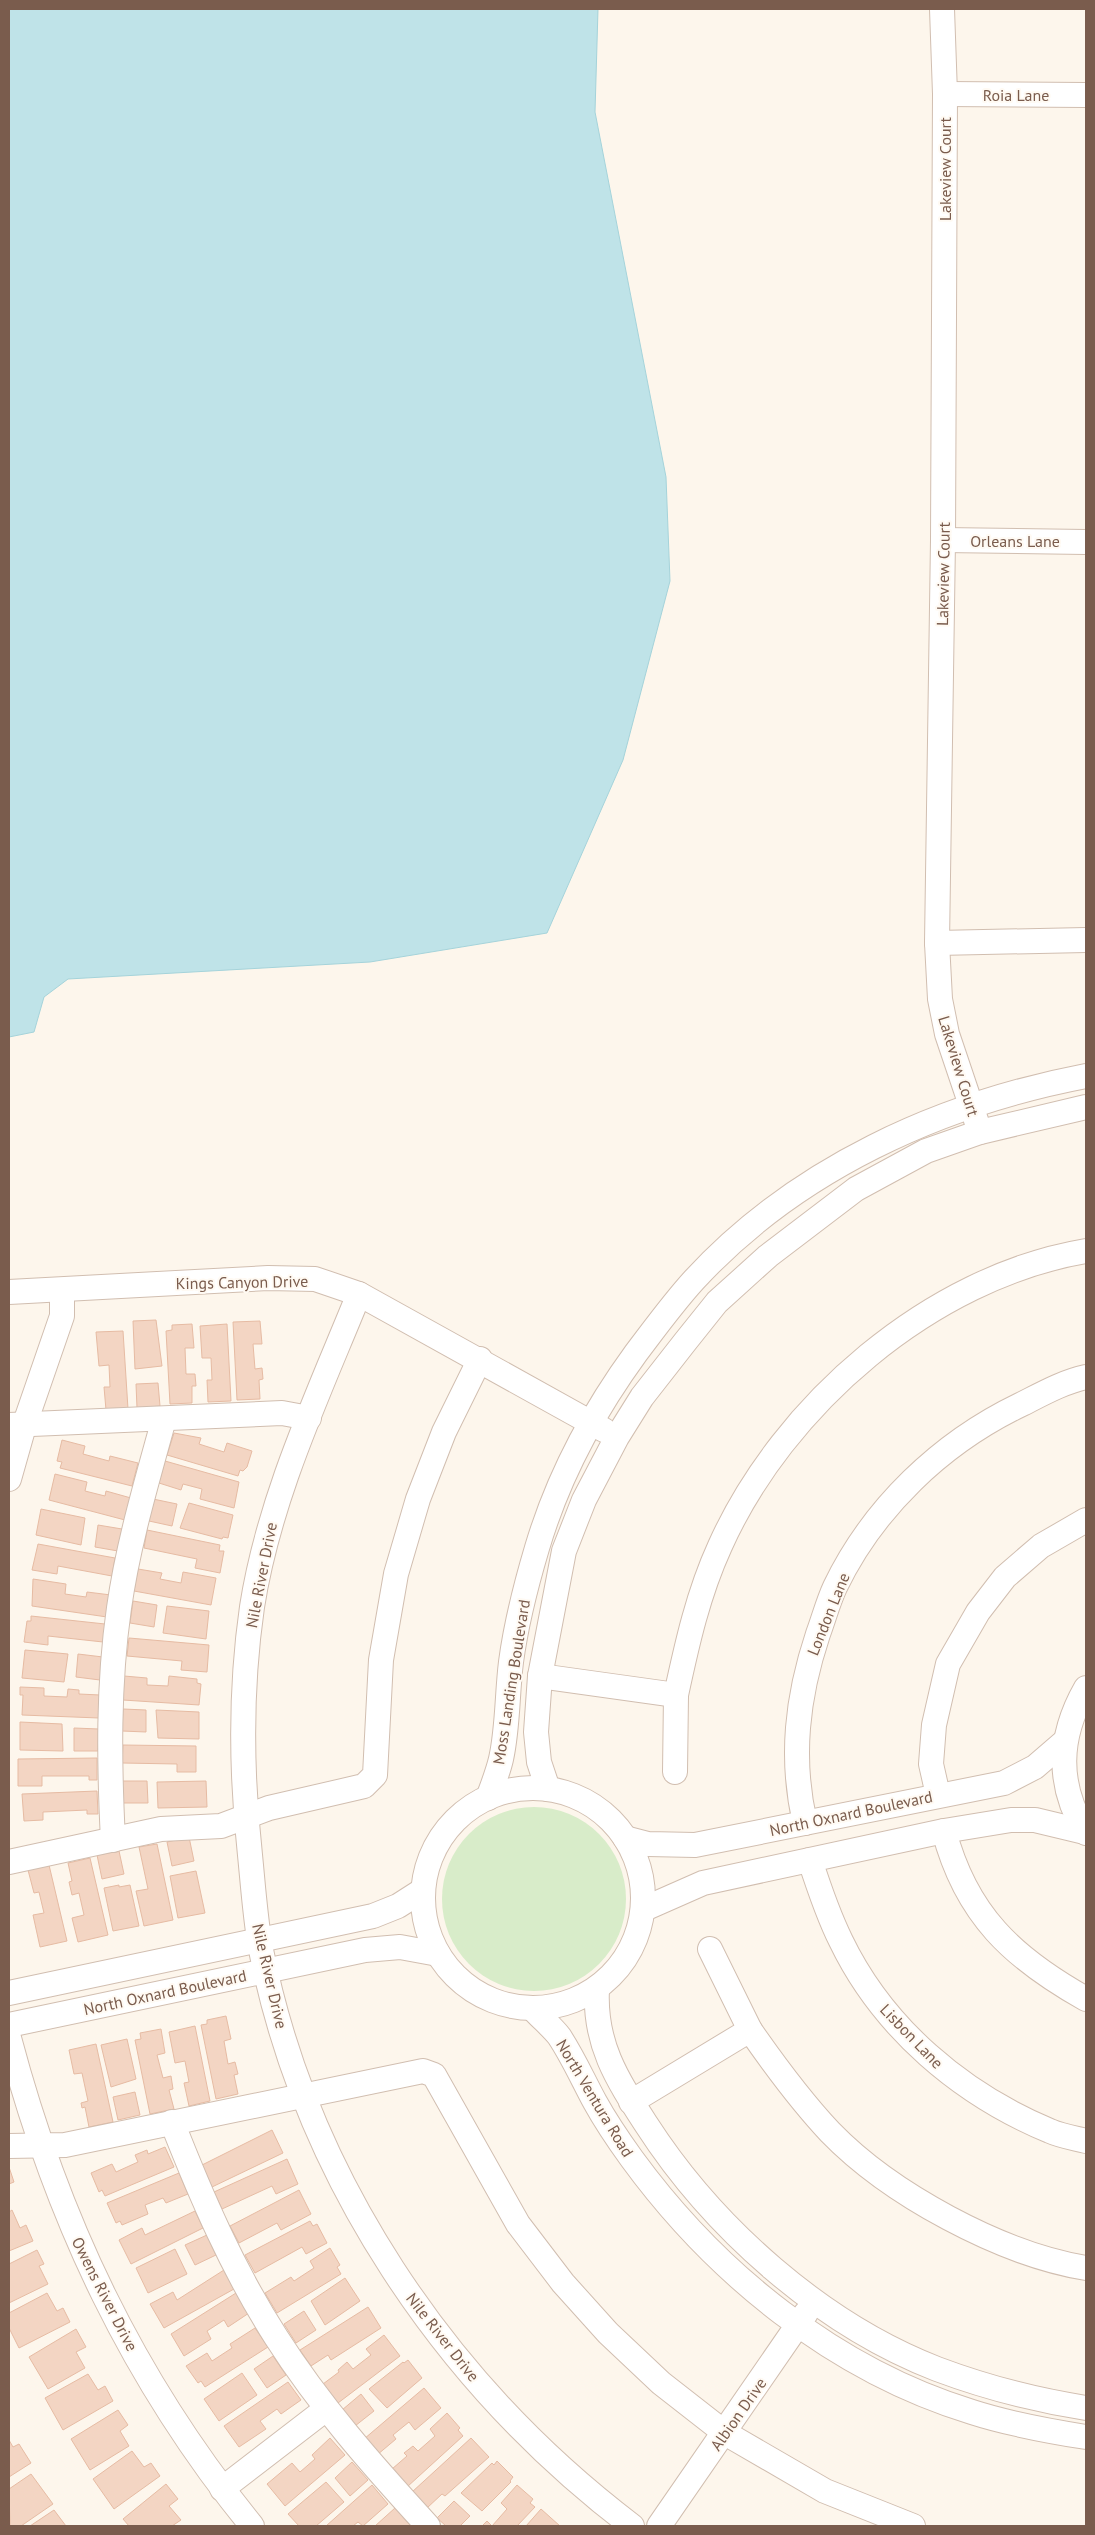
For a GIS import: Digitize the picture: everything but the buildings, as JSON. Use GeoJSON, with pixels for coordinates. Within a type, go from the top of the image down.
{"type":"FeatureCollection","features":[{"type":"Feature","properties":{"kind":"street","name":"Lakeview Court"},"geometry":{"type":"LineString","coordinates":[[942,9],[945,94],[943,540],[937,943],[940,999],[947,1034],[980,1132]]}},
{"type":"Feature","properties":{"kind":"street","name":"Roia Lane"},"geometry":{"type":"LineString","coordinates":[[945,94],[1086,95]]}},
{"type":"Feature","properties":{"kind":"street","name":"Orleans Lane"},"geometry":{"type":"LineString","coordinates":[[943,540],[1086,542]]}},
{"type":"Feature","properties":{"kind":"street"},"geometry":{"type":"LineString","coordinates":[[937,943],[1086,940]]}},
{"type":"Feature","properties":{"kind":"street","name":"Moss Landing Boulevard"},"geometry":{"type":"LineString","coordinates":[[488,1798],[502,1757],[511,1661],[538,1545],[558,1492],[590,1422],[615,1382],[659,1322],[694,1280],[746,1232],[803,1188],[851,1158],[907,1130],[971,1106],[1086,1076]]}},
{"type":"Feature","properties":{"kind":"street","name":"Moss Landing Boulevard"},"geometry":{"type":"LineString","coordinates":[[548,1789],[539,1762],[536,1732],[540,1676],[564,1551],[584,1500],[617,1437],[642,1397],[717,1302],[768,1256],[856,1189],[926,1151],[980,1132],[1086,1107]]}},
{"type":"Feature","properties":{"kind":"street"},"geometry":{"type":"LineString","coordinates":[[675,1772],[676,1695],[694,1612],[720,1546],[750,1488],[780,1446],[825,1392],[884,1342],[947,1301],[1007,1274],[1068,1254],[1086,1251]]}},
{"type":"Feature","properties":{"kind":"street","name":"Kings Canyon Drive"},"geometry":{"type":"LineString","coordinates":[[9,1292],[268,1278],[315,1279],[359,1294],[480,1359],[617,1437]]}},
{"type":"Feature","properties":{"kind":"street"},"geometry":{"type":"LineString","coordinates":[[9,1479],[16,1426],[62,1316],[62,1290]]}},
{"type":"Feature","properties":{"kind":"street","name":"Nile River Drive"},"geometry":{"type":"LineString","coordinates":[[359,1294],[274,1511],[253,1605],[245,1671],[242,1724],[246,1816],[260,1942],[266,1971],[287,2046],[334,2167],[370,2232],[425,2318],[488,2395],[552,2462],[632,2526]]}},
{"type":"Feature","properties":{"kind":"street"},"geometry":{"type":"LineString","coordinates":[[9,1862],[161,1829],[221,1826],[269,1808],[364,1786],[375,1776],[380,1660],[396,1574],[418,1499],[444,1432],[480,1359]]}},
{"type":"Feature","properties":{"kind":"street","name":"London Lane"},"geometry":{"type":"LineString","coordinates":[[805,1823],[798,1793],[796,1746],[806,1670],[834,1588],[860,1543],[894,1498],[933,1462],[992,1418],[1069,1381],[1086,1377]]}},
{"type":"Feature","properties":{"kind":"street"},"geometry":{"type":"LineString","coordinates":[[16,1426],[282,1413],[309,1418]]}},
{"type":"Feature","properties":{"kind":"street"},"geometry":{"type":"LineString","coordinates":[[113,1840],[109,1766],[110,1699],[118,1608],[130,1542],[164,1419]]}},
{"type":"Feature","properties":{"kind":"street"},"geometry":{"type":"LineString","coordinates":[[938,1795],[931,1764],[934,1725],[948,1664],[978,1612],[1005,1576],[1041,1546],[1086,1520]]}},
{"type":"Feature","properties":{"kind":"street"},"geometry":{"type":"LineString","coordinates":[[540,1676],[676,1695]]}},
{"type":"Feature","properties":{"kind":"street"},"geometry":{"type":"LineString","coordinates":[[1086,1688],[1074,1711],[1064,1742],[1065,1776],[1069,1793],[1086,1833]]}},
{"type":"Feature","properties":{"kind":"street","name":"North Oxnard Boulevard"},"geometry":{"type":"LineString","coordinates":[[625,1838],[648,1844],[695,1845],[1004,1783],[1035,1767],[1064,1742]]}},
{"type":"Feature","properties":{"kind":"street"},"geometry":{"type":"LineString","coordinates":[[517,1789],[548,1789],[578,1798],[604,1814],[625,1838],[637,1863],[643,1886],[644,1909],[635,1940],[620,1967],[597,1989],[577,2000],[555,2007],[533,2009],[496,2002],[463,1983],[438,1954],[429,1933],[424,1890],[430,1861],[443,1835],[463,1813],[488,1798],[517,1789]]}},
{"type":"Feature","properties":{"kind":"street"},"geometry":{"type":"LineString","coordinates":[[644,1909],[703,1883],[944,1831],[1012,1820],[1035,1820],[1086,1833]]}},
{"type":"Feature","properties":{"kind":"street"},"geometry":{"type":"LineString","coordinates":[[944,1831],[952,1861],[970,1896],[997,1934],[1024,1961],[1086,2000]]}},
{"type":"Feature","properties":{"kind":"street","name":"Lisbon Lane"},"geometry":{"type":"LineString","coordinates":[[810,1860],[821,1894],[841,1942],[864,1981],[890,2018],[931,2059],[975,2092],[1050,2131],[1086,2141]]}},
{"type":"Feature","properties":{"kind":"street","name":"North Oxnard Boulevard"},"geometry":{"type":"LineString","coordinates":[[9,1993],[260,1942],[373,1916],[398,1906],[424,1890]]}},
{"type":"Feature","properties":{"kind":"street","name":"North Oxnard Boulevard"},"geometry":{"type":"LineString","coordinates":[[9,2025],[371,1949],[400,1947],[438,1954]]}},
{"type":"Feature","properties":{"kind":"street"},"geometry":{"type":"LineString","coordinates":[[710,1950],[750,2030],[788,2084],[825,2126],[883,2177],[946,2216],[1017,2249],[1086,2268]]}},
{"type":"Feature","properties":{"kind":"street","name":"North Ventura Road"},"geometry":{"type":"LineString","coordinates":[[597,1989],[597,2022],[604,2050],[632,2102],[660,2146],[714,2213],[764,2260],[814,2301],[896,2350],[936,2368],[998,2390],[1086,2408]]}},
{"type":"Feature","properties":{"kind":"street","name":"North Ventura Road"},"geometry":{"type":"LineString","coordinates":[[533,2009],[558,2035],[613,2132],[666,2203],[709,2249],[766,2301],[799,2325],[861,2364],[914,2390],[971,2412],[1036,2429],[1086,2437]]}},
{"type":"Feature","properties":{"kind":"street"},"geometry":{"type":"LineString","coordinates":[[632,2102],[750,2030]]}},
{"type":"Feature","properties":{"kind":"street","name":"Owens River Drive"},"geometry":{"type":"LineString","coordinates":[[9,2038],[40,2145],[76,2238],[115,2320],[166,2408],[222,2489],[252,2526]]}},
{"type":"Feature","properties":{"kind":"street"},"geometry":{"type":"LineString","coordinates":[[9,2146],[65,2145],[423,2071],[434,2075],[518,2224],[563,2283],[608,2333],[661,2384],[725,2433],[825,2491],[913,2526]]}},
{"type":"Feature","properties":{"kind":"street"},"geometry":{"type":"LineString","coordinates":[[172,2122],[197,2186],[235,2266],[276,2337],[326,2409],[363,2455],[428,2526]]}},
{"type":"Feature","properties":{"kind":"street","name":"Albion Drive"},"geometry":{"type":"LineString","coordinates":[[659,2526],[725,2433],[814,2301]]}},
{"type":"Feature","properties":{"kind":"street"},"geometry":{"type":"LineString","coordinates":[[222,2489],[326,2409]]}},
{"type":"Feature","properties":{"kind":"green space"},"geometry":{"type":"Polygon","coordinates":[[[525,1807],[543,1807],[569,1814],[585,1822],[599,1834],[611,1848],[619,1864],[626,1890],[626,1908],[619,1934],[611,1950],[599,1964],[585,1976],[561,1987],[543,1991],[525,1991],[507,1987],[483,1976],[457,1950],[446,1926],[442,1908],[442,1890],[446,1872],[457,1848],[483,1822],[507,1811],[525,1807]]]}},
{"type":"Feature","properties":{"kind":"water"},"geometry":{"type":"Polygon","coordinates":[[[9,9],[598,9],[595,112],[666,477],[670,581],[623,760],[547,933],[370,962],[68,979],[44,997],[34,1032],[9,1037],[9,9]]]}}]}
